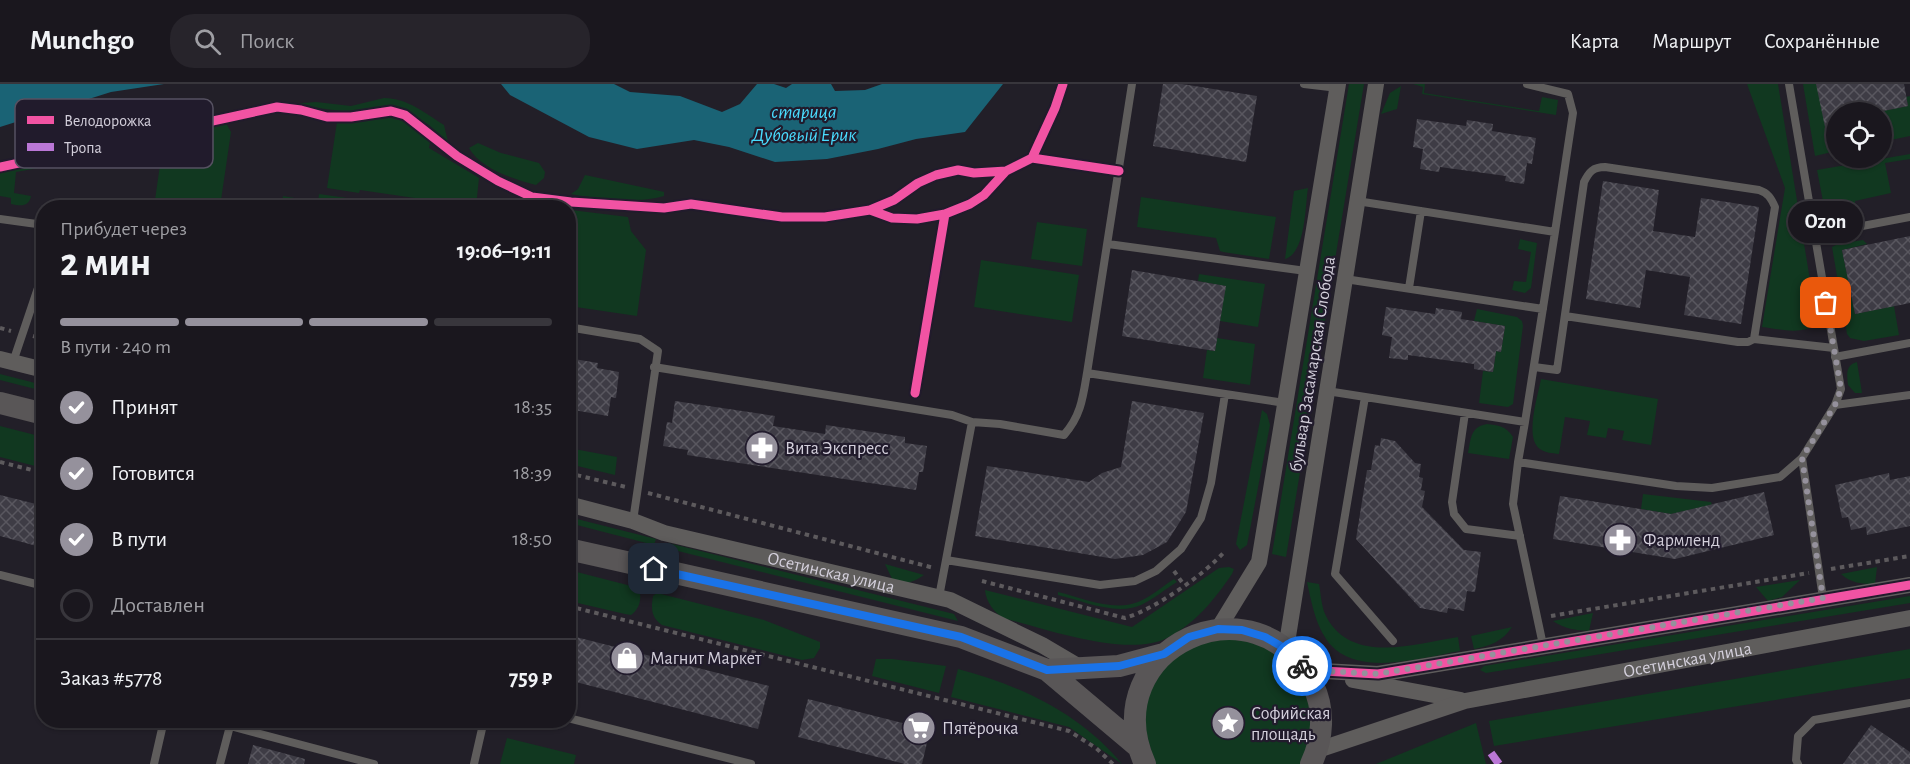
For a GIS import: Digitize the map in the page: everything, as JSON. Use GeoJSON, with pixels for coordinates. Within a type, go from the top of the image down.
{"type":"FeatureCollection","features":[{"type":"Feature","properties":{"kind":"street","name":"бульвар Засамарская Слобода"},"geometry":{"type":"LineString","coordinates":[[1286,649],[1376,84]]}},
{"type":"Feature","properties":{"kind":"street","name":"бульвар Засамарская Слобода"},"geometry":{"type":"LineString","coordinates":[[1218,629],[1259,562],[1338,86]]}},
{"type":"Feature","properties":{"kind":"street"},"geometry":{"type":"LineString","coordinates":[[7,360],[36,368]]}},
{"type":"Feature","properties":{"kind":"street"},"geometry":{"type":"LineString","coordinates":[[0,403],[36,412]]}},
{"type":"Feature","properties":{"kind":"street","name":"Осетинская улица"},"geometry":{"type":"LineString","coordinates":[[576,506],[633,521],[664,533],[950,600],[1042,645],[1081,668]]}},
{"type":"Feature","properties":{"kind":"street","name":"Осетинская улица"},"geometry":{"type":"LineString","coordinates":[[576,551],[961,637],[1047,670],[1141,754]]}},
{"type":"Feature","properties":{"kind":"street","name":"Осетинская улица"},"geometry":{"type":"LineString","coordinates":[[1305,670],[1378,674],[1910,585]]}},
{"type":"Feature","properties":{"kind":"street","name":"Осетинская улица"},"geometry":{"type":"LineString","coordinates":[[1314,757],[1465,701],[1910,618]]}},
{"type":"Feature","properties":{"kind":"street"},"geometry":{"type":"LineString","coordinates":[[1141,754],[1134,720],[1138,695],[1148,673],[1164,654],[1189,637],[1218,629],[1242,630],[1265,637],[1286,649],[1305,670],[1317,695],[1322,723],[1314,757]]}},
{"type":"Feature","properties":{"kind":"street","name":"Осетинская улица"},"geometry":{"type":"LineString","coordinates":[[1047,670],[1119,666],[1164,654]]}},
{"type":"Feature","properties":{"kind":"street","name":"Осетинская улица"},"geometry":{"type":"LineString","coordinates":[[1305,670],[1383,687],[1465,701]]}},
{"type":"Feature","properties":{"kind":"lane"},"geometry":{"type":"LineString","coordinates":[[654,368],[952,415],[972,422],[1000,424],[1064,435],[1075,423],[1082,399],[1132,84]]}},
{"type":"Feature","properties":{"kind":"lane"},"geometry":{"type":"LineString","coordinates":[[1304,84],[1338,86]]}},
{"type":"Feature","properties":{"kind":"lane"},"geometry":{"type":"LineString","coordinates":[[1526,84],[1568,94],[1573,113],[1513,504],[1543,645]]}},
{"type":"Feature","properties":{"kind":"lane"},"geometry":{"type":"LineString","coordinates":[[1518,462],[1676,486],[1712,488],[1780,477],[1802,458],[1835,405],[1841,389],[1789,84]]}},
{"type":"Feature","properties":{"kind":"lane"},"geometry":{"type":"LineString","coordinates":[[1534,367],[1557,370],[1584,182],[1588,173],[1596,167],[1759,190],[1771,197],[1775,207],[1754,339]]}},
{"type":"Feature","properties":{"kind":"lane"},"geometry":{"type":"LineString","coordinates":[[1357,201],[1555,232]]}},
{"type":"Feature","properties":{"kind":"lane"},"geometry":{"type":"LineString","coordinates":[[1409,288],[1421,211]]}},
{"type":"Feature","properties":{"kind":"lane"},"geometry":{"type":"LineString","coordinates":[[1815,235],[1910,217]]}},
{"type":"Feature","properties":{"kind":"lane"},"geometry":{"type":"LineString","coordinates":[[0,219],[36,224]]}},
{"type":"Feature","properties":{"kind":"lane"},"geometry":{"type":"LineString","coordinates":[[1108,244],[1306,271]]}},
{"type":"Feature","properties":{"kind":"lane"},"geometry":{"type":"LineString","coordinates":[[1345,279],[1543,309]]}},
{"type":"Feature","properties":{"kind":"lane"},"geometry":{"type":"LineString","coordinates":[[7,360],[36,289]]}},
{"type":"Feature","properties":{"kind":"lane"},"geometry":{"type":"LineString","coordinates":[[1564,316],[1738,342],[1748,342],[1754,339],[1834,352],[1910,343]]}},
{"type":"Feature","properties":{"kind":"lane"},"geometry":{"type":"LineString","coordinates":[[576,328],[640,339],[658,351],[633,521]]}},
{"type":"Feature","properties":{"kind":"lane"},"geometry":{"type":"LineString","coordinates":[[1087,373],[1285,403]]}},
{"type":"Feature","properties":{"kind":"lane"},"geometry":{"type":"LineString","coordinates":[[1327,392],[1525,422]]}},
{"type":"Feature","properties":{"kind":"lane"},"geometry":{"type":"LineString","coordinates":[[946,560],[1100,585],[1135,581],[1156,571],[1181,549],[1201,518],[1211,483],[1225,394]]}},
{"type":"Feature","properties":{"kind":"lane"},"geometry":{"type":"LineString","coordinates":[[1835,405],[1910,395]]}},
{"type":"Feature","properties":{"kind":"lane"},"geometry":{"type":"LineString","coordinates":[[1365,398],[1335,574],[1393,641]]}},
{"type":"Feature","properties":{"kind":"lane"},"geometry":{"type":"LineString","coordinates":[[1465,413],[1452,502],[1454,514],[1466,529],[1520,536]]}},
{"type":"Feature","properties":{"kind":"lane"},"geometry":{"type":"LineString","coordinates":[[939,597],[972,422]]}},
{"type":"Feature","properties":{"kind":"lane"},"geometry":{"type":"LineString","coordinates":[[1802,458],[1823,598]]}},
{"type":"Feature","properties":{"kind":"lane"},"geometry":{"type":"LineString","coordinates":[[0,575],[36,584]]}},
{"type":"Feature","properties":{"kind":"lane"},"geometry":{"type":"LineString","coordinates":[[1798,764],[1796,760],[1798,736],[1814,720],[1910,703]]}},
{"type":"Feature","properties":{"kind":"lane"},"geometry":{"type":"LineString","coordinates":[[576,720],[751,764]]}},
{"type":"Feature","properties":{"kind":"lane"},"geometry":{"type":"LineString","coordinates":[[154,764],[162,728]]}},
{"type":"Feature","properties":{"kind":"lane"},"geometry":{"type":"LineString","coordinates":[[220,764],[229,728]]}},
{"type":"Feature","properties":{"kind":"lane"},"geometry":{"type":"LineString","coordinates":[[238,728],[374,764]]}},
{"type":"Feature","properties":{"kind":"lane"},"geometry":{"type":"LineString","coordinates":[[474,764],[482,728]]}},
{"type":"Feature","properties":{"kind":"path"},"geometry":{"type":"LineString","coordinates":[[0,462],[36,471]]}},
{"type":"Feature","properties":{"kind":"path"},"geometry":{"type":"LineString","coordinates":[[576,475],[944,571]]}},
{"type":"Feature","properties":{"kind":"path"},"geometry":{"type":"LineString","coordinates":[[977,580],[1125,618],[1136,614],[1184,585],[1226,551]]}},
{"type":"Feature","properties":{"kind":"path"},"geometry":{"type":"LineString","coordinates":[[1551,616],[1910,556]]}},
{"type":"Feature","properties":{"kind":"path"},"geometry":{"type":"LineString","coordinates":[[576,608],[1069,731],[1096,748],[1113,764]]}},
{"type":"Feature","properties":{"kind":"green space"},"geometry":{"type":"Polygon","coordinates":[[[1349,84],[1364,84],[1286,557],[1272,554],[1349,84]]]}},
{"type":"Feature","properties":{"kind":"green space"},"geometry":{"type":"Polygon","coordinates":[[[1413,84],[1425,84],[1424,93],[1539,111],[1542,97],[1558,100],[1556,115],[1422,94],[1423,87],[1413,84]]]}},
{"type":"Feature","properties":{"kind":"green space"},"geometry":{"type":"Polygon","coordinates":[[[1747,84],[1778,84],[1817,323],[1798,331],[1762,327],[1785,188],[1747,84]]]}},
{"type":"Feature","properties":{"kind":"green space"},"geometry":{"type":"Polygon","coordinates":[[[1803,84],[1816,84],[1826,102],[1826,153],[1815,156],[1803,84]]]}},
{"type":"Feature","properties":{"kind":"green space"},"geometry":{"type":"Polygon","coordinates":[[[1401,86],[1397,109],[1381,114],[1390,93],[1401,86]]]}},
{"type":"Feature","properties":{"kind":"green space"},"geometry":{"type":"Polygon","coordinates":[[[1910,96],[1910,136],[1892,140],[1892,109],[1908,106],[1906,97],[1910,96]]]}},
{"type":"Feature","properties":{"kind":"green space"},"geometry":{"type":"Polygon","coordinates":[[[384,98],[408,103],[444,125],[448,142],[429,125],[402,108],[389,106],[348,112],[289,104],[316,102],[351,106],[384,98]]]}},
{"type":"Feature","properties":{"kind":"green space"},"geometry":{"type":"Polygon","coordinates":[[[380,116],[403,119],[430,142],[429,148],[479,178],[477,200],[428,200],[360,190],[359,193],[327,188],[337,122],[380,116]]]}},
{"type":"Feature","properties":{"kind":"green space"},"geometry":{"type":"Polygon","coordinates":[[[225,121],[231,132],[221,200],[155,200],[160,168],[213,168],[213,124],[225,121]]]}},
{"type":"Feature","properties":{"kind":"green space"},"geometry":{"type":"Polygon","coordinates":[[[478,143],[501,153],[539,163],[545,172],[544,178],[536,185],[498,172],[481,162],[469,148],[478,143]]]}},
{"type":"Feature","properties":{"kind":"green space"},"geometry":{"type":"Polygon","coordinates":[[[1910,154],[1910,159],[1892,162],[1892,157],[1910,154]]]}},
{"type":"Feature","properties":{"kind":"green space"},"geometry":{"type":"Polygon","coordinates":[[[15,167],[38,168],[16,172],[14,193],[31,196],[26,204],[11,204],[11,198],[0,196],[0,170],[15,167]]]}},
{"type":"Feature","properties":{"kind":"green space"},"geometry":{"type":"Polygon","coordinates":[[[1886,168],[1891,193],[1845,205],[1847,218],[1843,220],[1840,203],[1833,204],[1836,219],[1827,222],[1817,170],[1886,168]]]}},
{"type":"Feature","properties":{"kind":"green space"},"geometry":{"type":"Polygon","coordinates":[[[585,175],[664,192],[664,196],[630,200],[571,194],[578,189],[585,175]]]}},
{"type":"Feature","properties":{"kind":"green space"},"geometry":{"type":"Polygon","coordinates":[[[1308,188],[1301,239],[1292,255],[1285,259],[1294,191],[1308,188]]]}},
{"type":"Feature","properties":{"kind":"green space"},"geometry":{"type":"Polygon","coordinates":[[[319,194],[361,200],[318,200],[319,194]]]}},
{"type":"Feature","properties":{"kind":"green space"},"geometry":{"type":"Polygon","coordinates":[[[283,196],[306,200],[282,200],[283,196]]]}},
{"type":"Feature","properties":{"kind":"green space"},"geometry":{"type":"Polygon","coordinates":[[[1141,197],[1276,217],[1269,259],[1220,251],[1216,238],[1137,227],[1141,197]]]}},
{"type":"Feature","properties":{"kind":"green space"},"geometry":{"type":"Polygon","coordinates":[[[576,211],[628,217],[631,231],[646,250],[637,316],[576,307],[576,211]]]}},
{"type":"Feature","properties":{"kind":"green space"},"geometry":{"type":"Polygon","coordinates":[[[1037,222],[1087,229],[1082,266],[1031,259],[1037,222]]]}},
{"type":"Feature","properties":{"kind":"green space"},"geometry":{"type":"Polygon","coordinates":[[[1520,239],[1537,243],[1531,288],[1525,293],[1512,290],[1514,281],[1526,282],[1531,252],[1518,249],[1520,239]]]}},
{"type":"Feature","properties":{"kind":"green space"},"geometry":{"type":"Polygon","coordinates":[[[1863,240],[1867,244],[1842,250],[1855,314],[1894,306],[1899,335],[1864,341],[1850,338],[1847,334],[1832,247],[1863,240]]]}},
{"type":"Feature","properties":{"kind":"green space"},"geometry":{"type":"Polygon","coordinates":[[[981,260],[1079,275],[1072,322],[974,307],[981,260]]]}},
{"type":"Feature","properties":{"kind":"green space"},"geometry":{"type":"Polygon","coordinates":[[[1199,274],[1265,284],[1258,327],[1220,321],[1225,286],[1198,281],[1199,274]]]}},
{"type":"Feature","properties":{"kind":"green space"},"geometry":{"type":"Polygon","coordinates":[[[1477,309],[1517,317],[1522,321],[1513,404],[1508,407],[1479,403],[1483,371],[1493,372],[1496,351],[1501,352],[1505,326],[1474,321],[1477,309]]]}},
{"type":"Feature","properties":{"kind":"green space"},"geometry":{"type":"Polygon","coordinates":[[[1217,338],[1255,344],[1250,385],[1203,378],[1207,350],[1215,351],[1217,338]]]}},
{"type":"Feature","properties":{"kind":"green space"},"geometry":{"type":"Polygon","coordinates":[[[1857,362],[1862,393],[1855,393],[1848,385],[1847,374],[1850,365],[1857,362]]]}},
{"type":"Feature","properties":{"kind":"green space"},"geometry":{"type":"Polygon","coordinates":[[[0,374],[36,383],[36,389],[0,380],[0,374]]]}},
{"type":"Feature","properties":{"kind":"green space"},"geometry":{"type":"Polygon","coordinates":[[[1541,379],[1658,399],[1651,445],[1622,440],[1624,431],[1608,428],[1606,438],[1587,435],[1590,421],[1565,417],[1559,454],[1540,449],[1535,444],[1532,426],[1541,379]]]}},
{"type":"Feature","properties":{"kind":"green space"},"geometry":{"type":"Polygon","coordinates":[[[1262,410],[1267,414],[1270,425],[1247,545],[1240,550],[1236,544],[1262,410]]]}},
{"type":"Feature","properties":{"kind":"green space"},"geometry":{"type":"Polygon","coordinates":[[[1487,424],[1508,430],[1513,437],[1509,459],[1468,453],[1474,431],[1487,424]]]}},
{"type":"Feature","properties":{"kind":"green space"},"geometry":{"type":"Polygon","coordinates":[[[0,426],[36,435],[36,466],[0,457],[0,426]]]}},
{"type":"Feature","properties":{"kind":"green space"},"geometry":{"type":"Polygon","coordinates":[[[576,449],[617,457],[615,475],[576,466],[576,449]]]}},
{"type":"Feature","properties":{"kind":"green space"},"geometry":{"type":"Polygon","coordinates":[[[1643,494],[1711,502],[1712,505],[1671,514],[1641,509],[1643,494]]]}},
{"type":"Feature","properties":{"kind":"green space"},"geometry":{"type":"Polygon","coordinates":[[[576,519],[656,539],[654,545],[576,525],[576,519]]]}},
{"type":"Feature","properties":{"kind":"green space"},"geometry":{"type":"Polygon","coordinates":[[[668,543],[954,614],[958,621],[666,548],[668,543]]]}},
{"type":"Feature","properties":{"kind":"green space"},"geometry":{"type":"Polygon","coordinates":[[[885,564],[924,575],[910,582],[894,583],[885,564]]]}},
{"type":"Feature","properties":{"kind":"green space"},"geometry":{"type":"Polygon","coordinates":[[[1877,567],[1875,584],[1856,582],[1841,574],[1877,567]]]}},
{"type":"Feature","properties":{"kind":"green space"},"geometry":{"type":"Polygon","coordinates":[[[1219,568],[1234,569],[1232,574],[1211,602],[1187,626],[1167,638],[1131,645],[1086,640],[1003,618],[991,606],[985,590],[1132,627],[1219,568]]]}},
{"type":"Feature","properties":{"kind":"green space"},"geometry":{"type":"Polygon","coordinates":[[[576,572],[639,588],[640,600],[631,615],[576,603],[576,572]]]}},
{"type":"Feature","properties":{"kind":"green space"},"geometry":{"type":"Polygon","coordinates":[[[1174,579],[1177,582],[1146,603],[1131,608],[1110,608],[1058,595],[1058,592],[1108,605],[1128,605],[1148,597],[1174,579]]]}},
{"type":"Feature","properties":{"kind":"green space"},"geometry":{"type":"Polygon","coordinates":[[[1800,580],[1782,597],[1768,601],[1756,587],[1800,580]]]}},
{"type":"Feature","properties":{"kind":"green space"},"geometry":{"type":"Polygon","coordinates":[[[1307,582],[1319,584],[1326,616],[1337,631],[1351,641],[1385,648],[1458,637],[1460,651],[1414,660],[1380,663],[1364,662],[1349,657],[1336,650],[1324,636],[1316,619],[1307,582]]]}},
{"type":"Feature","properties":{"kind":"green space"},"geometry":{"type":"Polygon","coordinates":[[[657,593],[764,620],[820,642],[820,648],[814,658],[802,660],[662,625],[653,612],[653,596],[657,593]]]}},
{"type":"Feature","properties":{"kind":"green space"},"geometry":{"type":"Polygon","coordinates":[[[1910,596],[1910,603],[1486,673],[1480,670],[1484,666],[1910,596]]]}},
{"type":"Feature","properties":{"kind":"green space"},"geometry":{"type":"Polygon","coordinates":[[[1593,613],[1589,631],[1570,629],[1553,621],[1593,613]]]}},
{"type":"Feature","properties":{"kind":"green space"},"geometry":{"type":"Polygon","coordinates":[[[1512,627],[1496,642],[1474,649],[1471,636],[1512,627]]]}},
{"type":"Feature","properties":{"kind":"green space","name":"Софийская площадь"},"geometry":{"type":"Polygon","coordinates":[[[1225,639],[1245,641],[1263,647],[1276,655],[1297,678],[1305,692],[1311,722],[1308,748],[1301,764],[1155,764],[1144,718],[1149,694],[1155,683],[1170,663],[1190,648],[1225,639]]]}},
{"type":"Feature","properties":{"kind":"green space"},"geometry":{"type":"Polygon","coordinates":[[[1910,649],[1910,678],[1494,746],[1489,721],[1910,649]]]}},
{"type":"Feature","properties":{"kind":"green space"},"geometry":{"type":"Polygon","coordinates":[[[876,659],[946,666],[939,693],[872,676],[876,659]]]}},
{"type":"Feature","properties":{"kind":"green space"},"geometry":{"type":"Polygon","coordinates":[[[958,669],[1004,684],[1048,704],[1088,730],[1122,764],[1069,727],[951,697],[958,669]]]}},
{"type":"Feature","properties":{"kind":"green space"},"geometry":{"type":"Polygon","coordinates":[[[1476,723],[1486,764],[1376,764],[1476,723]]]}},
{"type":"Feature","properties":{"kind":"green space"},"geometry":{"type":"Polygon","coordinates":[[[507,738],[576,755],[574,764],[500,764],[507,738]]]}},
{"type":"Feature","properties":{"kind":"water"},"geometry":{"type":"Polygon","coordinates":[[[0,84],[164,84],[111,92],[89,99],[15,99],[15,122],[0,127],[0,84]]]}},
{"type":"Feature","properties":{"kind":"water","name":"старица Дубовый Ерик"},"geometry":{"type":"Polygon","coordinates":[[[501,84],[614,84],[630,92],[680,96],[722,112],[740,104],[757,84],[774,84],[786,88],[792,84],[831,84],[835,91],[865,90],[882,84],[1003,84],[965,132],[916,139],[827,159],[775,162],[729,147],[694,140],[637,149],[589,137],[510,95],[501,84]]]}},
{"type":"Feature","properties":{"kind":"building"},"geometry":{"type":"Polygon","coordinates":[[[1163,84],[1182,84],[1257,96],[1246,162],[1153,146],[1163,84]]]}},
{"type":"Feature","properties":{"kind":"building"},"geometry":{"type":"Polygon","coordinates":[[[1816,84],[1904,84],[1908,106],[1892,109],[1892,102],[1826,102],[1826,132],[1816,84]]]}},
{"type":"Feature","properties":{"kind":"building"},"geometry":{"type":"Polygon","coordinates":[[[1417,119],[1466,126],[1467,120],[1493,124],[1492,131],[1536,138],[1532,164],[1527,163],[1524,184],[1505,181],[1506,176],[1440,167],[1439,172],[1420,169],[1423,149],[1413,147],[1417,119]]]}},
{"type":"Feature","properties":{"kind":"building"},"geometry":{"type":"Polygon","coordinates":[[[1603,181],[1659,190],[1653,231],[1695,237],[1701,198],[1759,207],[1741,324],[1684,315],[1690,277],[1646,270],[1640,308],[1586,299],[1603,181]]]}},
{"type":"Feature","properties":{"kind":"building"},"geometry":{"type":"Polygon","coordinates":[[[1910,236],[1910,303],[1855,314],[1842,250],[1910,236]]]}},
{"type":"Feature","properties":{"kind":"building"},"geometry":{"type":"Polygon","coordinates":[[[1132,270],[1226,286],[1215,351],[1122,336],[1132,270]]]}},
{"type":"Feature","properties":{"kind":"building"},"geometry":{"type":"Polygon","coordinates":[[[1386,307],[1435,314],[1436,308],[1462,312],[1461,319],[1505,326],[1501,352],[1496,351],[1493,372],[1474,369],[1474,364],[1408,355],[1408,360],[1389,358],[1392,337],[1382,335],[1386,307]]]}},
{"type":"Feature","properties":{"kind":"building"},"geometry":{"type":"Polygon","coordinates":[[[576,359],[598,363],[597,368],[619,372],[616,398],[611,397],[608,416],[576,410],[576,359]]]}},
{"type":"Feature","properties":{"kind":"building"},"geometry":{"type":"Polygon","coordinates":[[[675,401],[775,416],[773,426],[825,434],[826,425],[905,437],[905,443],[927,446],[923,472],[919,472],[916,490],[687,455],[688,450],[663,446],[667,422],[672,423],[675,401]]]}},
{"type":"Feature","properties":{"kind":"building"},"geometry":{"type":"Polygon","coordinates":[[[1132,401],[1204,413],[1186,512],[1167,542],[1143,555],[1115,559],[975,536],[987,466],[1089,482],[1102,473],[1121,467],[1132,401]]]}},
{"type":"Feature","properties":{"kind":"building"},"geometry":{"type":"Polygon","coordinates":[[[1381,438],[1395,441],[1415,463],[1421,464],[1419,477],[1423,478],[1421,490],[1425,491],[1422,507],[1464,550],[1481,552],[1475,592],[1467,591],[1464,611],[1448,608],[1447,613],[1420,608],[1356,539],[1367,470],[1371,470],[1375,445],[1380,446],[1381,438]]]}},
{"type":"Feature","properties":{"kind":"building"},"geometry":{"type":"Polygon","coordinates":[[[1889,473],[1890,480],[1910,476],[1910,526],[1867,535],[1866,527],[1851,530],[1848,517],[1842,518],[1835,485],[1889,473]]]}},
{"type":"Feature","properties":{"kind":"building"},"geometry":{"type":"Polygon","coordinates":[[[1764,492],[1774,535],[1675,559],[1553,539],[1560,496],[1671,514],[1764,492]]]}},
{"type":"Feature","properties":{"kind":"building"},"geometry":{"type":"Polygon","coordinates":[[[0,495],[36,504],[36,546],[0,536],[0,495]]]}},
{"type":"Feature","properties":{"kind":"building"},"geometry":{"type":"Polygon","coordinates":[[[576,637],[769,686],[758,729],[576,682],[576,637]]]}},
{"type":"Feature","properties":{"kind":"building"},"geometry":{"type":"Polygon","coordinates":[[[808,699],[930,730],[922,764],[905,764],[798,737],[808,699]]]}},
{"type":"Feature","properties":{"kind":"building"},"geometry":{"type":"Polygon","coordinates":[[[1871,725],[1910,752],[1910,764],[1843,764],[1871,725]]]}},
{"type":"Feature","properties":{"kind":"building"},"geometry":{"type":"Polygon","coordinates":[[[253,745],[305,759],[304,764],[248,764],[253,745]]]}},
{"type":"Feature","properties":{"kind":"marked path"},"geometry":{"type":"LineString","coordinates":[[1491,753],[1499,764]]}},
{"type":"Feature","properties":{"kind":"cycle path"},"geometry":{"type":"LineString","coordinates":[[576,202],[664,208],[691,204],[782,217],[825,217],[870,210],[892,218],[917,219],[945,214],[970,204],[984,195],[1006,171],[1032,158],[1055,108],[1063,84]]}},
{"type":"Feature","properties":{"kind":"cycle path"},"geometry":{"type":"LineString","coordinates":[[213,121],[277,107],[327,117],[351,117],[391,111],[405,115],[457,156],[498,181],[532,197],[555,200]]}},
{"type":"Feature","properties":{"kind":"cycle path"},"geometry":{"type":"LineString","coordinates":[[1032,158],[1119,171]]}},
{"type":"Feature","properties":{"kind":"cycle path"},"geometry":{"type":"LineString","coordinates":[[0,167],[15,164]]}},
{"type":"Feature","properties":{"kind":"cycle path"},"geometry":{"type":"LineString","coordinates":[[870,210],[894,200],[918,183],[936,175],[958,170],[974,173],[1006,171]]}},
{"type":"Feature","properties":{"kind":"cycle path"},"geometry":{"type":"LineString","coordinates":[[915,393],[945,214]]}},
{"type":"Feature","properties":{"kind":"cycle path"},"geometry":{"type":"LineString","coordinates":[[1305,670],[1378,674],[1910,585]]}},
{"type":"Feature","properties":{"kind":"way so far"},"geometry":{"type":"LineString","coordinates":[[1302,666],[1305,670],[1378,674],[1823,598],[1802,458],[1835,405],[1841,389],[1826,303]]}},
{"type":"Feature","properties":{"kind":"place","name":"Ozon"},"geometry":{"type":"Point","coordinates":[1826,303]}},
{"type":"Feature","properties":{"kind":"place","name":"Вита Экспресс"},"geometry":{"type":"Point","coordinates":[762,448]}},
{"type":"Feature","properties":{"kind":"place","name":"Фармленд"},"geometry":{"type":"Point","coordinates":[1620,540]}},
{"type":"Feature","properties":{"kind":"place","name":"Магнит Маркет"},"geometry":{"type":"Point","coordinates":[627,658]}},
{"type":"Feature","properties":{"kind":"place","name":"Софийская площадь"},"geometry":{"type":"Point","coordinates":[1228,723]}},
{"type":"Feature","properties":{"kind":"place","name":"Пятёрочка"},"geometry":{"type":"Point","coordinates":[919,728]}},
{"type":"Feature","properties":{"kind":"route"},"geometry":{"type":"LineString","coordinates":[[654,569],[938,631],[961,637],[1047,670],[1119,666],[1164,654],[1189,637],[1218,629],[1242,630],[1265,637],[1286,649],[1302,666]]}}]}
